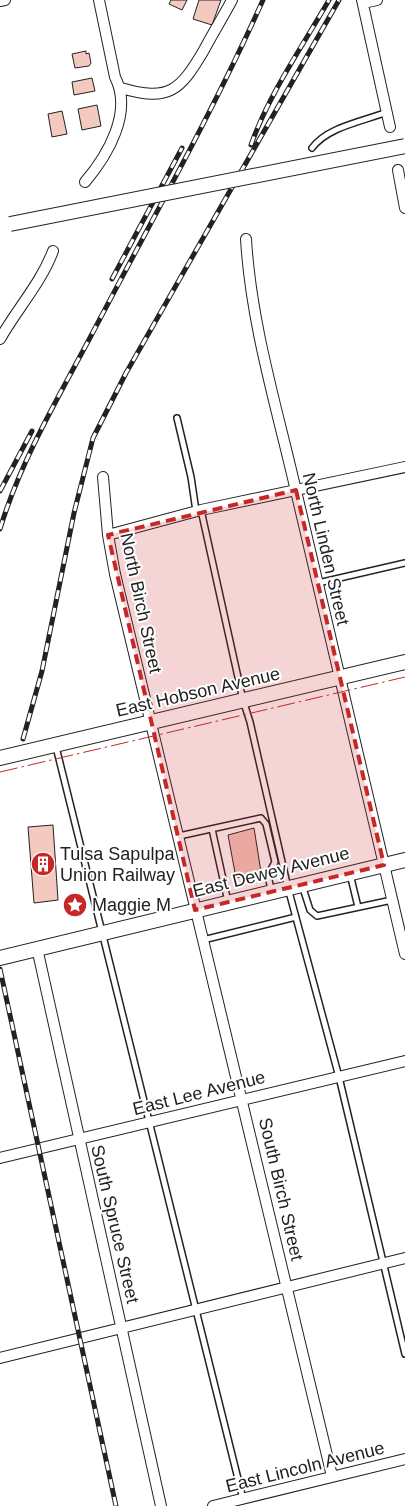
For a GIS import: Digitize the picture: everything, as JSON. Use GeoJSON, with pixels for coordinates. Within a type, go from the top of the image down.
{"type":"FeatureCollection","features":[{"type":"Feature","properties":{"kind":"street"},"geometry":{"type":"LineString","coordinates":[[0,1],[5,0]]}},
{"type":"Feature","properties":{"kind":"street"},"geometry":{"type":"LineString","coordinates":[[85,182],[101,164],[112,143],[118,117],[121,88],[115,77],[98,0]]}},
{"type":"Feature","properties":{"kind":"street"},"geometry":{"type":"LineString","coordinates":[[121,88],[140,93],[155,94],[168,92],[187,79],[232,0]]}},
{"type":"Feature","properties":{"kind":"street"},"geometry":{"type":"LineString","coordinates":[[377,0],[363,2],[390,127]]}},
{"type":"Feature","properties":{"kind":"street"},"geometry":{"type":"LineString","coordinates":[[5,225],[405,146]]}},
{"type":"Feature","properties":{"kind":"street"},"geometry":{"type":"LineString","coordinates":[[398,170],[405,208]]}},
{"type":"Feature","properties":{"kind":"street","name":"North Linden Street"},"geometry":{"type":"LineString","coordinates":[[246,240],[248,267],[267,366],[338,679],[405,954]]}},
{"type":"Feature","properties":{"kind":"street"},"geometry":{"type":"LineString","coordinates":[[0,339],[15,313],[43,275],[53,251]]}},
{"type":"Feature","properties":{"kind":"street"},"geometry":{"type":"LineString","coordinates":[[108,535],[198,511],[405,467]]}},
{"type":"Feature","properties":{"kind":"street","name":"North Birch Street"},"geometry":{"type":"LineString","coordinates":[[103,477],[108,535],[115,574],[179,836],[195,910]]}},
{"type":"Feature","properties":{"kind":"street","name":"East Hobson Avenue"},"geometry":{"type":"LineString","coordinates":[[0,758],[405,662]]}},
{"type":"Feature","properties":{"kind":"street","name":"East Dewey Avenue"},"geometry":{"type":"LineString","coordinates":[[0,958],[405,860]]}},
{"type":"Feature","properties":{"kind":"street","name":"South Birch Street"},"geometry":{"type":"LineString","coordinates":[[195,910],[244,1099],[332,1476]]}},
{"type":"Feature","properties":{"kind":"street","name":"South Spruce Street"},"geometry":{"type":"LineString","coordinates":[[37,948],[161,1506]]}},
{"type":"Feature","properties":{"kind":"street","name":"East Lee Avenue"},"geometry":{"type":"LineString","coordinates":[[0,1158],[405,1061]]}},
{"type":"Feature","properties":{"kind":"street"},"geometry":{"type":"LineString","coordinates":[[0,1358],[122,1329],[195,1308],[287,1288],[405,1258]]}},
{"type":"Feature","properties":{"kind":"street","name":"East Lincoln Avenue"},"geometry":{"type":"LineString","coordinates":[[213,1506],[405,1459]]}},
{"type":"Feature","properties":{"kind":"lane"},"geometry":{"type":"LineString","coordinates":[[312,148],[318,139],[329,133],[387,112]]}},
{"type":"Feature","properties":{"kind":"lane"},"geometry":{"type":"LineString","coordinates":[[177,418],[288,888],[339,1076],[385,1263],[405,1354]]}},
{"type":"Feature","properties":{"kind":"lane"},"geometry":{"type":"LineString","coordinates":[[317,583],[405,563]]}},
{"type":"Feature","properties":{"kind":"lane"},"geometry":{"type":"LineString","coordinates":[[55,744],[243,1498]]}},
{"type":"Feature","properties":{"kind":"lane"},"geometry":{"type":"LineString","coordinates":[[179,836],[261,818],[266,824],[275,862],[268,875],[272,892]]}},
{"type":"Feature","properties":{"kind":"lane"},"geometry":{"type":"LineString","coordinates":[[212,829],[228,902]]}},
{"type":"Feature","properties":{"kind":"lane"},"geometry":{"type":"LineString","coordinates":[[350,873],[358,907]]}},
{"type":"Feature","properties":{"kind":"lane"},"geometry":{"type":"LineString","coordinates":[[302,884],[310,910],[316,916],[392,900]]}},
{"type":"Feature","properties":{"kind":"lane"},"geometry":{"type":"LineString","coordinates":[[202,940],[296,917]]}},
{"type":"Feature","properties":{"kind":"highlighted area"},"geometry":{"type":"Polygon","coordinates":[[[296,490],[384,865],[195,910],[108,535],[296,490]]]}},
{"type":"Feature","properties":{"kind":"building"},"geometry":{"type":"Polygon","coordinates":[[[171,0],[187,0],[182,10],[169,4],[171,0]]]}},
{"type":"Feature","properties":{"kind":"building"},"geometry":{"type":"Polygon","coordinates":[[[199,0],[221,0],[212,25],[193,19],[199,0]]]}},
{"type":"Feature","properties":{"kind":"building"},"geometry":{"type":"Polygon","coordinates":[[[86,51],[86,54],[89,53],[91,63],[89,66],[75,68],[72,54],[86,51]]]}},
{"type":"Feature","properties":{"kind":"building"},"geometry":{"type":"Polygon","coordinates":[[[92,78],[95,91],[74,95],[72,82],[92,78]]]}},
{"type":"Feature","properties":{"kind":"building"},"geometry":{"type":"Polygon","coordinates":[[[97,105],[101,126],[82,130],[78,109],[97,105]]]}},
{"type":"Feature","properties":{"kind":"building"},"geometry":{"type":"Polygon","coordinates":[[[62,111],[67,134],[52,137],[48,114],[62,111]]]}},
{"type":"Feature","properties":{"kind":"building","name":"Tulsa Sapulpa Union Railway"},"geometry":{"type":"Polygon","coordinates":[[[53,825],[58,900],[34,903],[28,827],[53,825]]]}},
{"type":"Feature","properties":{"kind":"building"},"geometry":{"type":"Polygon","coordinates":[[[254,828],[261,872],[236,878],[228,835],[254,828]]]}},
{"type":"Feature","properties":{"kind":"railway"},"geometry":{"type":"LineString","coordinates":[[0,529],[18,478],[29,454],[202,127],[263,0]]}},
{"type":"Feature","properties":{"kind":"railway"},"geometry":{"type":"LineString","coordinates":[[251,145],[276,89],[329,0]]}},
{"type":"Feature","properties":{"kind":"railway"},"geometry":{"type":"LineString","coordinates":[[23,739],[42,671],[74,513],[93,438],[126,373],[339,0]]}},
{"type":"Feature","properties":{"kind":"railway"},"geometry":{"type":"LineString","coordinates":[[112,279],[182,148]]}},
{"type":"Feature","properties":{"kind":"railway"},"geometry":{"type":"LineString","coordinates":[[0,491],[32,431]]}},
{"type":"Feature","properties":{"kind":"railway"},"geometry":{"type":"LineString","coordinates":[[0,969],[116,1506]]}},
{"type":"Feature","properties":{"kind":"power"},"geometry":{"type":"LineString","coordinates":[[0,772],[405,677]]}},
{"type":"Feature","properties":{"kind":"place","name":"Tulsa Sapulpa Union Railway"},"geometry":{"type":"Point","coordinates":[43,864]}},
{"type":"Feature","properties":{"kind":"place","name":"Maggie M"},"geometry":{"type":"Point","coordinates":[75,905]}}]}
